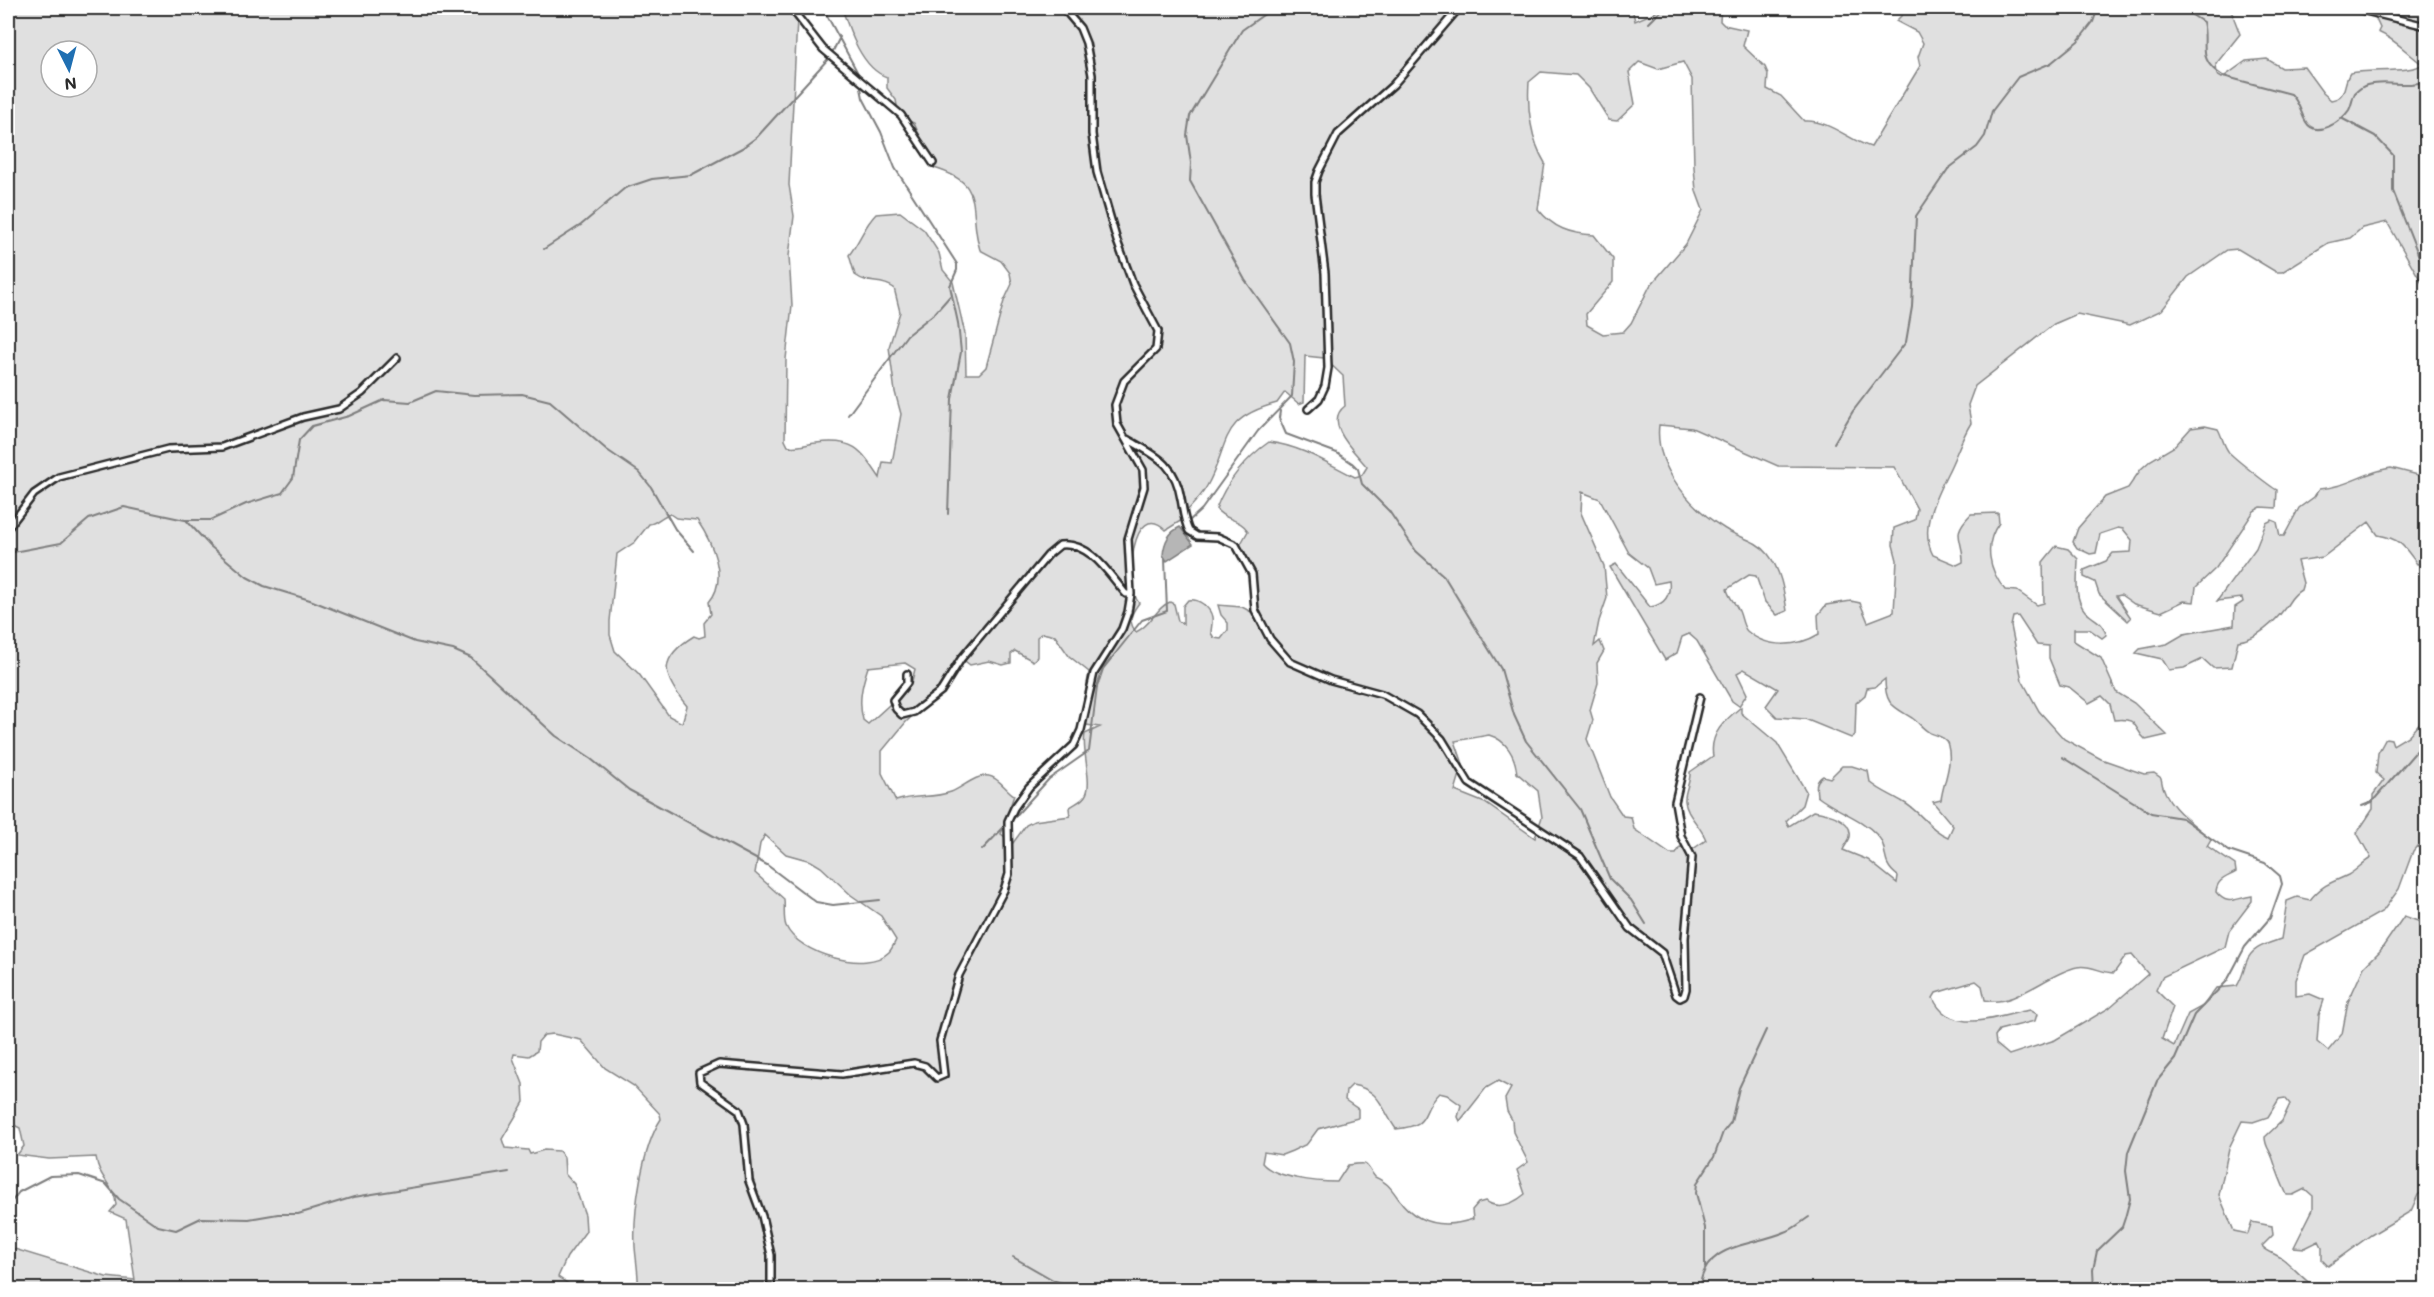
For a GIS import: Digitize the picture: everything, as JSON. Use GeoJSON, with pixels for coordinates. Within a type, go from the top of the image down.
{"type":"FeatureCollection","features":[{"type":"Feature","properties":{"kind":"street"},"geometry":{"type":"LineString","coordinates":[[791,8],[823,50],[901,115],[933,163]]}},
{"type":"Feature","properties":{"kind":"street"},"geometry":{"type":"LineString","coordinates":[[771,1290],[771,1255],[749,1181],[744,1124],[739,1110],[700,1082],[699,1073],[719,1064],[842,1074],[914,1063],[925,1066],[936,1078],[944,1075],[940,1041],[959,975],[1004,890],[1009,874],[1008,821],[1029,787],[1074,745],[1081,730],[1094,673],[1122,629],[1128,612],[1131,594],[1128,539],[1145,482],[1141,465],[1116,419],[1115,401],[1125,381],[1156,349],[1158,331],[1133,284],[1117,241],[1097,172],[1092,134],[1092,75],[1086,43],[1080,28],[1063,8]]}},
{"type":"Feature","properties":{"kind":"street"},"geometry":{"type":"LineString","coordinates":[[1308,409],[1322,392],[1328,368],[1325,273],[1315,194],[1319,171],[1338,134],[1393,85],[1459,8]]}},
{"type":"Feature","properties":{"kind":"street"},"geometry":{"type":"LineString","coordinates":[[2353,8],[2427,26]]}},
{"type":"Feature","properties":{"kind":"street"},"geometry":{"type":"LineString","coordinates":[[8,528],[34,494],[63,475],[103,468],[168,449],[222,447],[303,417],[339,409],[362,393],[397,358]]}},
{"type":"Feature","properties":{"kind":"street"},"geometry":{"type":"LineString","coordinates":[[1125,438],[1164,461],[1172,470],[1178,482],[1189,531],[1197,536],[1218,537],[1236,545],[1251,571],[1255,610],[1278,650],[1290,662],[1307,671],[1382,694],[1426,721],[1442,739],[1469,783],[1580,856],[1630,928],[1662,953],[1676,994],[1680,998],[1684,996],[1686,989],[1685,938],[1692,857],[1681,836],[1675,802],[1700,697]]}},
{"type":"Feature","properties":{"kind":"street"},"geometry":{"type":"LineString","coordinates":[[907,674],[907,683],[893,699],[896,709],[902,716],[914,712],[940,691],[961,659],[1048,555],[1060,544],[1074,544],[1085,550],[1126,594],[1131,594]]}},
{"type":"Feature","properties":{"kind":"shaded area"},"geometry":{"type":"Polygon","coordinates":[[[8,8],[789,8],[797,19],[789,185],[794,216],[789,256],[792,305],[786,359],[785,440],[788,446],[829,442],[847,444],[861,452],[880,478],[883,462],[892,463],[901,414],[895,392],[889,347],[900,312],[894,288],[855,275],[849,255],[868,224],[876,214],[900,212],[924,230],[939,253],[943,270],[953,282],[965,334],[966,374],[979,374],[986,367],[1004,301],[1012,284],[1010,273],[1001,261],[980,250],[969,190],[951,174],[934,168],[914,123],[899,117],[896,100],[887,88],[887,77],[870,66],[858,48],[842,8],[1632,8],[1635,21],[1656,12],[1657,8],[1721,8],[1720,21],[1724,25],[1747,30],[1743,46],[1765,67],[1768,74],[1767,89],[1781,96],[1804,121],[1822,123],[1871,147],[1920,66],[1918,57],[1923,43],[1917,32],[1896,21],[1905,12],[1923,8],[2230,8],[2240,34],[2216,64],[2217,75],[2222,78],[2246,61],[2267,59],[2282,68],[2304,67],[2331,100],[2340,96],[2350,73],[2410,69],[2422,64],[2395,42],[2378,32],[2380,28],[2373,13],[2350,8],[2426,8],[2426,290],[2387,222],[2362,228],[2350,238],[2328,243],[2282,272],[2276,272],[2238,249],[2227,250],[2188,277],[2162,310],[2130,325],[2077,314],[2054,324],[1975,386],[1968,405],[1971,423],[1938,493],[1928,524],[1929,545],[1933,555],[1957,565],[1963,562],[1959,533],[1964,521],[1971,514],[1998,513],[1999,523],[1994,531],[1990,549],[1995,574],[2005,590],[2017,591],[2037,605],[2044,603],[2043,562],[2056,546],[2068,549],[2078,559],[2077,586],[2081,605],[2103,627],[2106,635],[2102,638],[2089,629],[2074,629],[2074,641],[2101,658],[2116,692],[2134,703],[2167,735],[2146,740],[2132,722],[2114,720],[2110,704],[2102,696],[2089,703],[2069,687],[2060,685],[2049,658],[2049,646],[2037,645],[2018,616],[2013,617],[2011,626],[2022,680],[2039,711],[2064,739],[2101,759],[2144,774],[2154,773],[2161,778],[2167,797],[2173,805],[2211,839],[2207,846],[2235,865],[2236,872],[2220,882],[2216,892],[2220,897],[2228,900],[2252,896],[2252,901],[2229,931],[2225,947],[2162,977],[2156,990],[2173,1007],[2162,1039],[2174,1046],[2188,1014],[2203,1006],[2216,988],[2237,986],[2252,953],[2260,947],[2281,939],[2287,901],[2297,897],[2310,900],[2323,887],[2348,875],[2371,858],[2357,833],[2373,809],[2373,795],[2384,780],[2376,773],[2378,753],[2386,738],[2391,739],[2393,745],[2408,736],[2426,716],[2426,851],[2417,846],[2413,851],[2399,889],[2383,911],[2305,955],[2296,980],[2296,996],[2310,994],[2324,1000],[2319,1015],[2317,1042],[2328,1051],[2342,1034],[2348,1002],[2364,967],[2380,951],[2404,916],[2426,924],[2426,1189],[2418,1195],[2411,1211],[2371,1235],[2328,1266],[2322,1260],[2322,1247],[2319,1241],[2305,1248],[2294,1247],[2313,1209],[2313,1196],[2305,1189],[2293,1195],[2287,1195],[2265,1137],[2282,1121],[2290,1104],[2285,1098],[2279,1099],[2268,1117],[2253,1122],[2242,1121],[2229,1148],[2219,1195],[2234,1231],[2248,1234],[2252,1222],[2272,1226],[2273,1235],[2262,1246],[2283,1259],[2305,1280],[2321,1289],[638,1289],[635,1247],[637,1199],[644,1163],[654,1131],[661,1119],[660,1114],[634,1086],[605,1068],[581,1040],[553,1034],[544,1035],[538,1042],[537,1051],[529,1056],[514,1054],[513,1058],[523,1084],[524,1102],[502,1139],[505,1148],[528,1150],[530,1154],[544,1150],[559,1151],[564,1157],[565,1174],[574,1184],[585,1215],[586,1231],[567,1257],[558,1277],[573,1287],[572,1289],[115,1290],[98,1284],[84,1289],[8,1289],[8,1233],[11,1248],[106,1277],[135,1280],[126,1219],[110,1212],[116,1205],[115,1198],[100,1171],[96,1157],[49,1159],[17,1155],[24,1146],[20,1128],[8,1122],[8,8]],[[1639,62],[1629,72],[1635,104],[1617,121],[1609,120],[1589,88],[1576,75],[1541,72],[1529,82],[1531,124],[1536,144],[1545,163],[1538,209],[1550,221],[1563,229],[1594,235],[1613,259],[1613,282],[1586,314],[1587,325],[1603,334],[1623,332],[1631,323],[1650,286],[1686,244],[1703,210],[1696,191],[1692,79],[1683,62],[1658,69],[1639,62]],[[1305,356],[1304,402],[1299,404],[1285,392],[1277,403],[1258,409],[1244,417],[1228,434],[1207,486],[1183,515],[1182,520],[1166,530],[1155,523],[1146,525],[1139,534],[1134,547],[1132,563],[1134,593],[1139,603],[1132,617],[1133,628],[1136,632],[1170,602],[1174,604],[1178,621],[1183,624],[1183,606],[1188,600],[1196,600],[1203,604],[1212,617],[1211,633],[1214,638],[1221,639],[1228,630],[1228,623],[1221,615],[1218,605],[1242,607],[1257,615],[1253,570],[1239,547],[1248,531],[1241,524],[1224,516],[1216,509],[1238,471],[1269,442],[1303,451],[1355,477],[1362,475],[1367,467],[1343,438],[1337,421],[1339,413],[1345,406],[1343,376],[1324,358],[1305,356]],[[1659,425],[1662,456],[1677,485],[1700,510],[1725,529],[1759,545],[1776,567],[1787,611],[1777,615],[1765,602],[1756,576],[1749,575],[1727,589],[1745,629],[1755,637],[1783,644],[1802,642],[1811,638],[1819,634],[1818,615],[1826,605],[1851,601],[1860,603],[1868,622],[1894,612],[1897,560],[1893,545],[1894,528],[1915,520],[1917,509],[1894,467],[1778,466],[1692,428],[1659,425]],[[1582,492],[1581,513],[1604,566],[1607,598],[1594,646],[1600,641],[1604,651],[1597,663],[1598,683],[1590,710],[1593,720],[1587,739],[1610,797],[1623,816],[1631,817],[1634,829],[1670,854],[1676,854],[1680,847],[1693,849],[1706,840],[1686,806],[1685,797],[1690,772],[1713,756],[1712,748],[1716,734],[1724,722],[1741,707],[1741,713],[1777,743],[1806,791],[1802,805],[1786,821],[1789,826],[1813,811],[1825,813],[1843,821],[1850,831],[1849,839],[1843,850],[1868,860],[1897,883],[1898,876],[1886,861],[1883,845],[1877,835],[1863,823],[1817,796],[1817,784],[1820,778],[1823,776],[1830,778],[1842,766],[1852,766],[1868,771],[1870,782],[1909,806],[1936,830],[1948,837],[1953,826],[1933,802],[1941,800],[1949,760],[1947,743],[1891,704],[1885,688],[1885,679],[1875,687],[1867,688],[1865,695],[1856,703],[1855,735],[1851,738],[1805,719],[1777,717],[1766,706],[1778,689],[1744,669],[1737,673],[1747,694],[1739,706],[1732,701],[1697,641],[1689,634],[1682,637],[1677,653],[1665,660],[1610,567],[1616,564],[1650,607],[1660,604],[1666,598],[1669,581],[1654,584],[1648,568],[1629,553],[1600,499],[1582,492]],[[670,514],[649,524],[635,542],[617,554],[610,635],[615,651],[639,674],[669,716],[682,723],[687,706],[672,685],[667,668],[674,652],[682,644],[694,636],[699,638],[705,636],[704,623],[711,614],[709,602],[718,583],[718,572],[713,550],[697,520],[676,518],[670,514]],[[1042,633],[1037,637],[1037,657],[1033,661],[1015,651],[1011,654],[1011,663],[1003,665],[989,661],[970,665],[961,658],[942,688],[906,722],[882,751],[882,773],[896,801],[944,794],[979,777],[989,776],[996,779],[1014,795],[1001,834],[1013,843],[1026,825],[1034,821],[1070,816],[1069,808],[1082,799],[1087,791],[1085,734],[1100,727],[1080,724],[1089,672],[1069,656],[1055,636],[1042,633]],[[905,663],[868,667],[861,693],[861,706],[863,720],[868,724],[911,685],[915,669],[905,663]],[[1489,735],[1455,741],[1463,764],[1455,791],[1485,803],[1535,838],[1542,817],[1538,791],[1517,773],[1512,754],[1505,744],[1489,735]],[[765,835],[760,844],[755,873],[784,899],[786,926],[804,945],[834,958],[850,961],[879,958],[892,948],[896,940],[881,916],[851,895],[821,867],[811,861],[786,854],[765,835]],[[2132,955],[2126,956],[2114,973],[2077,967],[2066,970],[2019,995],[1996,1001],[1985,1000],[1982,986],[1976,981],[1936,993],[1933,998],[1941,1010],[1963,1021],[1990,1019],[2030,1010],[2037,1014],[2035,1021],[1999,1030],[1995,1036],[1996,1044],[2009,1055],[2055,1040],[2109,1008],[2148,974],[2132,955]],[[1498,1081],[1486,1088],[1460,1121],[1458,1117],[1461,1105],[1447,1095],[1439,1093],[1421,1121],[1396,1129],[1375,1096],[1362,1087],[1352,1085],[1346,1091],[1345,1100],[1358,1109],[1358,1118],[1318,1129],[1307,1144],[1282,1155],[1264,1152],[1262,1163],[1286,1176],[1337,1182],[1348,1165],[1363,1164],[1375,1177],[1388,1186],[1405,1207],[1422,1219],[1441,1224],[1462,1222],[1473,1219],[1472,1210],[1478,1203],[1485,1201],[1495,1205],[1506,1205],[1525,1194],[1517,1170],[1528,1162],[1513,1132],[1512,1120],[1507,1111],[1505,1099],[1511,1088],[1498,1081]]]}},
{"type":"Feature","properties":{"kind":"shaded area"},"geometry":{"type":"Polygon","coordinates":[[[2205,426],[2218,429],[2230,454],[2277,490],[2276,508],[2261,507],[2254,511],[2216,568],[2196,587],[2194,602],[2184,601],[2161,612],[2134,604],[2121,595],[2116,596],[2131,618],[2128,621],[2099,594],[2095,582],[2084,577],[2084,570],[2106,561],[2113,553],[2131,552],[2132,540],[2123,529],[2118,528],[2100,534],[2096,553],[2090,554],[2077,548],[2073,542],[2078,528],[2105,497],[2128,488],[2141,469],[2151,460],[2175,446],[2191,428],[2205,426]]]}},
{"type":"Feature","properties":{"kind":"shaded area"},"geometry":{"type":"Polygon","coordinates":[[[2391,468],[2426,477],[2426,563],[2417,564],[2401,544],[2378,535],[2369,522],[2323,557],[2297,561],[2303,583],[2301,590],[2270,625],[2252,637],[2238,641],[2232,667],[2213,668],[2203,659],[2184,668],[2169,670],[2162,659],[2136,653],[2140,649],[2167,644],[2184,634],[2234,625],[2235,607],[2243,602],[2242,598],[2217,601],[2256,548],[2266,523],[2272,520],[2277,522],[2280,536],[2284,536],[2299,508],[2314,497],[2319,489],[2329,488],[2391,468]]]}},
{"type":"Feature","properties":{"kind":"shaded area"},"geometry":{"type":"Polygon","coordinates":[[[1180,527],[1193,544],[1167,561],[1163,555],[1166,542],[1170,535],[1180,527]]]}},
{"type":"Feature","properties":{"kind":"waterway"},"geometry":{"type":"LineString","coordinates":[[823,8],[861,79]]}},
{"type":"Feature","properties":{"kind":"waterway"},"geometry":{"type":"LineString","coordinates":[[1188,522],[1202,509],[1258,431],[1292,396],[1294,362],[1290,343],[1245,280],[1190,181],[1191,163],[1187,135],[1190,116],[1242,30],[1273,8]]}},
{"type":"Feature","properties":{"kind":"waterway"},"geometry":{"type":"LineString","coordinates":[[1649,23],[1664,8]]}},
{"type":"Feature","properties":{"kind":"waterway"},"geometry":{"type":"LineString","coordinates":[[1834,443],[1853,411],[1906,342],[1912,307],[1916,216],[1948,169],[1977,147],[1985,136],[1992,111],[2018,77],[2051,63],[2078,41],[2093,22],[2098,8]]}},
{"type":"Feature","properties":{"kind":"waterway"},"geometry":{"type":"LineString","coordinates":[[2181,8],[2203,22],[2206,57],[2214,70],[2223,76],[2291,94],[2306,122],[2310,127],[2316,129],[2322,129],[2341,119],[2349,110],[2355,93],[2365,86],[2426,81]]}},
{"type":"Feature","properties":{"kind":"waterway"},"geometry":{"type":"LineString","coordinates":[[833,51],[840,37]]}},
{"type":"Feature","properties":{"kind":"waterway"},"geometry":{"type":"LineString","coordinates":[[544,249],[581,225],[625,188],[652,179],[691,175],[742,148],[757,137],[828,59]]}},
{"type":"Feature","properties":{"kind":"waterway"},"geometry":{"type":"LineString","coordinates":[[861,88],[863,98],[881,132],[895,168],[957,264],[957,270],[950,286],[958,323],[961,352],[952,399],[948,514]]}},
{"type":"Feature","properties":{"kind":"waterway"},"geometry":{"type":"LineString","coordinates":[[2341,118],[2375,136],[2393,155],[2393,191],[2426,274]]}},
{"type":"Feature","properties":{"kind":"waterway"},"geometry":{"type":"LineString","coordinates":[[848,415],[907,335],[935,313],[950,296]]}},
{"type":"Feature","properties":{"kind":"waterway"},"geometry":{"type":"LineString","coordinates":[[8,553],[61,543],[89,519],[124,507],[185,520],[211,520],[246,504],[282,493],[293,478],[299,440],[312,426],[349,416],[384,400],[410,402],[436,391],[474,395],[522,394],[550,401],[607,450],[639,472],[651,487],[675,529],[694,551]]}},
{"type":"Feature","properties":{"kind":"waterway"},"geometry":{"type":"LineString","coordinates":[[1280,411],[1279,418],[1286,434],[1337,453],[1358,469],[1362,484],[1389,511],[1416,551],[1444,576],[1501,669],[1514,715],[1526,741],[1580,809],[1610,879],[1631,900],[1646,924]]}},
{"type":"Feature","properties":{"kind":"waterway"},"geometry":{"type":"LineString","coordinates":[[186,520],[210,546],[247,577],[264,586],[310,600],[415,642],[453,650],[471,658],[556,736],[591,759],[629,790],[767,865],[816,902],[833,905],[880,900]]}},
{"type":"Feature","properties":{"kind":"waterway"},"geometry":{"type":"LineString","coordinates":[[1012,820],[1049,779],[1089,751],[1097,687],[1103,669],[1142,620],[1167,611],[1165,559]]}},
{"type":"Feature","properties":{"kind":"waterway"},"geometry":{"type":"LineString","coordinates":[[2362,806],[2372,802],[2426,740]]}},
{"type":"Feature","properties":{"kind":"waterway"},"geometry":{"type":"LineString","coordinates":[[2062,757],[2151,813],[2182,818],[2229,851],[2265,863],[2280,876],[2282,884],[2270,918],[2245,947],[2227,981],[2194,1015],[2175,1059],[2157,1081],[2128,1152],[2126,1171],[2130,1199],[2125,1218],[2122,1227],[2097,1251],[2093,1270],[2094,1290]]}},
{"type":"Feature","properties":{"kind":"waterway"},"geometry":{"type":"LineString","coordinates":[[982,850],[1004,827]]}},
{"type":"Feature","properties":{"kind":"waterway"},"geometry":{"type":"LineString","coordinates":[[1705,1267],[1705,1228],[1696,1193],[1697,1183],[1714,1157],[1723,1132],[1731,1122],[1739,1088],[1766,1030]]}},
{"type":"Feature","properties":{"kind":"waterway"},"geometry":{"type":"LineString","coordinates":[[8,1201],[12,1201],[19,1192],[50,1176],[79,1175],[106,1184],[119,1199],[158,1226],[176,1230],[201,1218],[249,1219],[278,1214],[298,1214],[354,1197],[509,1172]]}},
{"type":"Feature","properties":{"kind":"waterway"},"geometry":{"type":"LineString","coordinates":[[1699,1290],[1703,1274],[1719,1255],[1744,1244],[1788,1231],[1809,1217]]}},
{"type":"Feature","properties":{"kind":"waterway"},"geometry":{"type":"LineString","coordinates":[[1013,1257],[1055,1281],[1088,1290]]}}]}
